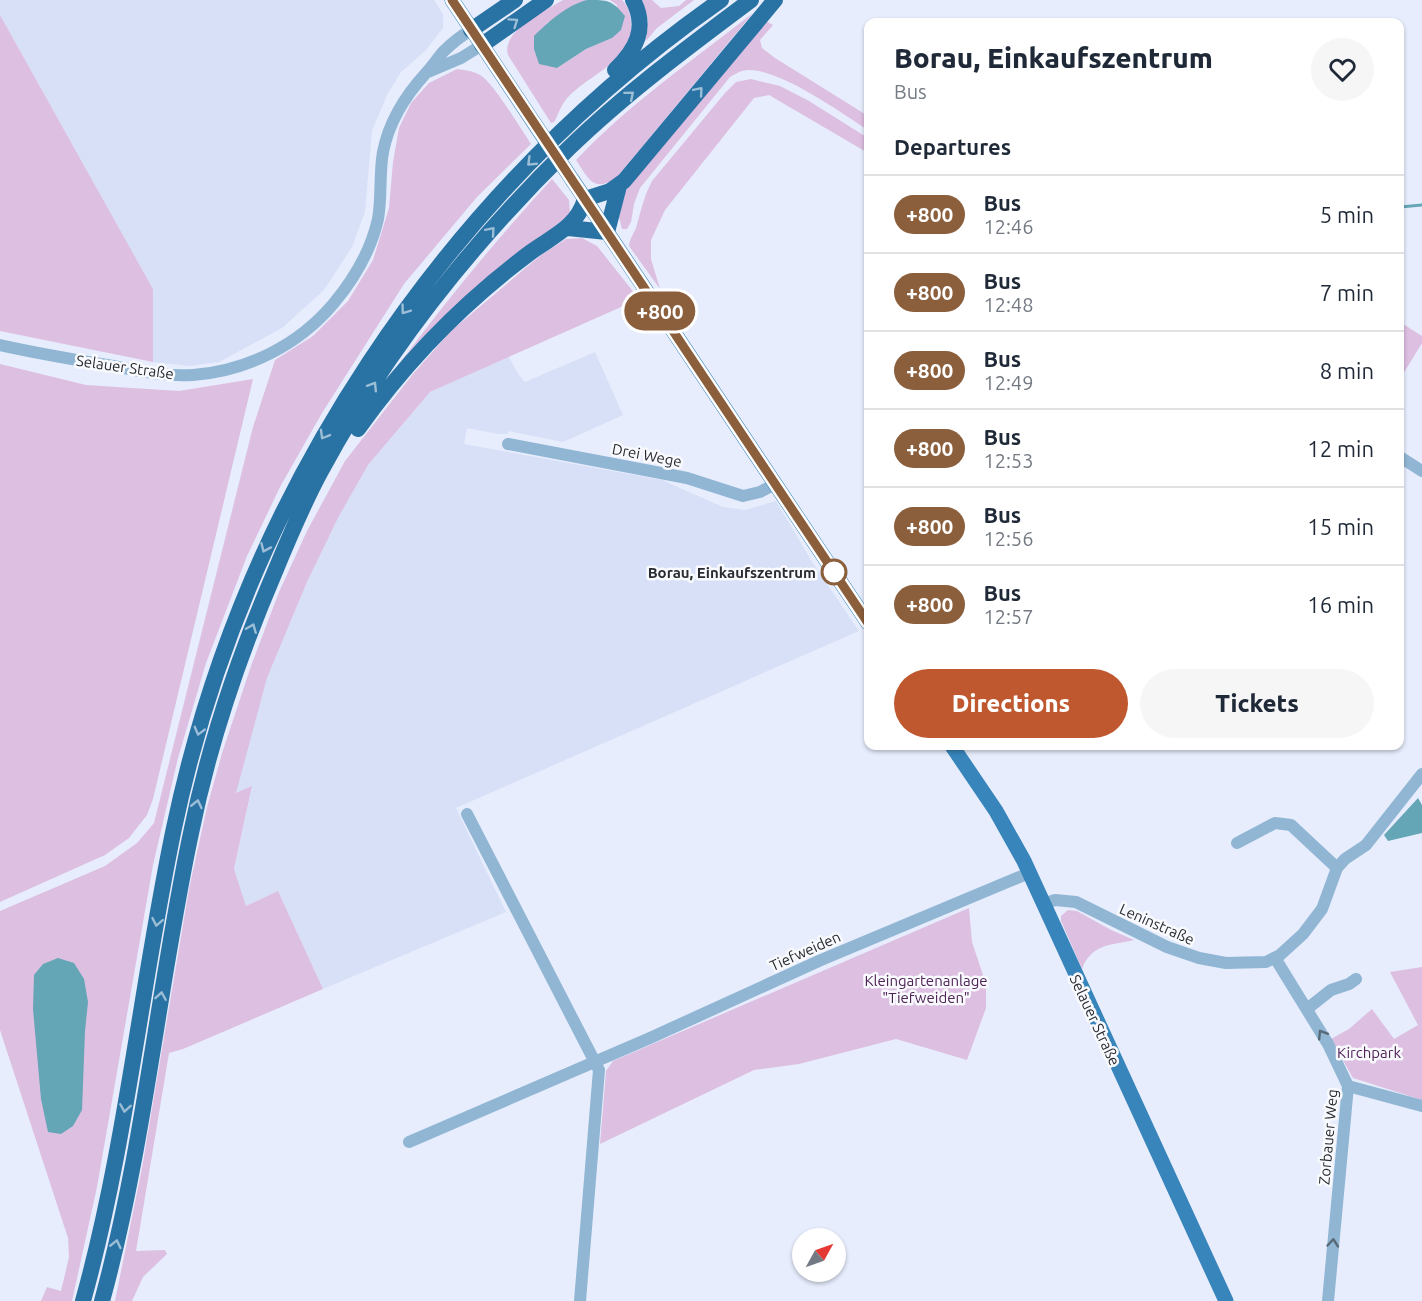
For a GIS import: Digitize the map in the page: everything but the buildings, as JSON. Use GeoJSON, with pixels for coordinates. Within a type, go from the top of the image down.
{"type":"FeatureCollection","features":[{"type":"Feature","properties":{"kind":"highway"},"geometry":{"type":"LineString","coordinates":[[471,30],[516,0]]}},
{"type":"Feature","properties":{"kind":"highway"},"geometry":{"type":"LineString","coordinates":[[482,45],[546,0]]}},
{"type":"Feature","properties":{"kind":"highway"},"geometry":{"type":"LineString","coordinates":[[588,106],[596,89],[626,60],[637,43],[641,26],[633,0]]}},
{"type":"Feature","properties":{"kind":"highway"},"geometry":{"type":"LineString","coordinates":[[83,1301],[107,1207],[174,826],[206,704],[248,590],[269,541],[309,461],[371,358],[406,307],[478,217],[588,106],[654,51],[721,0]]}},
{"type":"Feature","properties":{"kind":"highway"},"geometry":{"type":"LineString","coordinates":[[102,1301],[136,1150],[170,939],[191,831],[207,765],[242,651],[284,550],[321,472],[390,359],[420,317],[492,229],[572,145],[658,71],[751,0]]}},
{"type":"Feature","properties":{"kind":"highway"},"geometry":{"type":"LineString","coordinates":[[568,228],[607,232],[619,186],[775,0]]}},
{"type":"Feature","properties":{"kind":"highway"},"geometry":{"type":"LineString","coordinates":[[321,472],[337,462],[376,404],[406,367],[441,330],[507,271],[568,228],[579,215],[585,199],[619,186]]}},
{"type":"Feature","properties":{"kind":"main road"},"geometry":{"type":"LineString","coordinates":[[452,0],[864,615]]}},
{"type":"Feature","properties":{"kind":"main road","name":"Selauer Straße"},"geometry":{"type":"LineString","coordinates":[[955,750],[996,811],[1029,873],[1226,1301]]}},
{"type":"Feature","properties":{"kind":"street","name":"Selauer Straße"},"geometry":{"type":"LineString","coordinates":[[0,345],[157,374],[193,375],[249,363],[286,346],[327,312],[360,266],[377,222],[381,202],[383,153],[389,130],[402,102],[448,47],[471,30]]}},
{"type":"Feature","properties":{"kind":"street","name":"Selauer Straße"},"geometry":{"type":"LineString","coordinates":[[427,72],[460,58],[482,45]]}},
{"type":"Feature","properties":{"kind":"street","name":"Drei Wege"},"geometry":{"type":"LineString","coordinates":[[508,444],[687,478],[743,496],[760,492],[775,484]]}},
{"type":"Feature","properties":{"kind":"street"},"geometry":{"type":"LineString","coordinates":[[1404,460],[1422,471]]}},
{"type":"Feature","properties":{"kind":"street"},"geometry":{"type":"LineString","coordinates":[[1237,843],[1275,823],[1291,825],[1337,868],[1345,859],[1366,845],[1422,774]]}},
{"type":"Feature","properties":{"kind":"street"},"geometry":{"type":"LineString","coordinates":[[467,814],[599,1070],[580,1301]]}},
{"type":"Feature","properties":{"kind":"street","name":"Leninstraße"},"geometry":{"type":"LineString","coordinates":[[1043,904],[1055,900],[1076,902],[1167,947],[1199,958],[1226,963],[1255,964],[1275,958],[1290,948],[1303,934],[1322,909],[1337,868]]}},
{"type":"Feature","properties":{"kind":"street","name":"Tiefweiden"},"geometry":{"type":"LineString","coordinates":[[409,1142],[595,1062],[821,960],[1029,873]]}},
{"type":"Feature","properties":{"kind":"street","name":"Zorbauer Weg"},"geometry":{"type":"LineString","coordinates":[[1275,958],[1328,1044],[1348,1086],[1328,1301]]}},
{"type":"Feature","properties":{"kind":"street"},"geometry":{"type":"LineString","coordinates":[[1306,1009],[1331,990],[1356,979]]}},
{"type":"Feature","properties":{"kind":"street"},"geometry":{"type":"LineString","coordinates":[[1348,1086],[1422,1106]]}},
{"type":"Feature","properties":{"kind":"shaded area"},"geometry":{"type":"Polygon","coordinates":[[[0,0],[434,0],[443,14],[443,28],[426,50],[401,72],[387,95],[372,131],[365,212],[352,247],[324,290],[282,328],[219,362],[190,366],[153,362],[153,289],[0,15],[0,0]]]}},
{"type":"Feature","properties":{"kind":"shaded area"},"geometry":{"type":"Polygon","coordinates":[[[595,352],[623,415],[563,442],[508,431],[508,434],[498,434],[467,428],[464,444],[662,480],[723,507],[745,510],[776,501],[814,565],[859,631],[456,808],[506,912],[323,989],[278,891],[246,906],[234,870],[252,787],[235,794],[267,678],[307,582],[338,518],[368,465],[430,392],[509,357],[525,382],[595,352]]]}},
{"type":"Feature","properties":{"kind":"green space"},"geometry":{"type":"Polygon","coordinates":[[[563,0],[587,0],[546,24],[557,68],[586,49],[612,38],[617,5],[610,0],[622,0],[626,5],[631,18],[631,35],[626,47],[618,57],[574,92],[563,103],[554,122],[551,123],[508,55],[508,46],[511,38],[526,23],[563,0]]]}},
{"type":"Feature","properties":{"kind":"green space"},"geometry":{"type":"Polygon","coordinates":[[[642,0],[652,0],[661,8],[679,6],[686,0],[694,0],[657,28],[646,41],[648,20],[642,0]]]}},
{"type":"Feature","properties":{"kind":"green space"},"geometry":{"type":"Polygon","coordinates":[[[753,13],[617,177],[603,184],[592,182],[576,160],[662,83],[753,13]]]}},
{"type":"Feature","properties":{"kind":"green space"},"geometry":{"type":"Polygon","coordinates":[[[0,15],[153,289],[153,362],[0,331],[0,15]]]}},
{"type":"Feature","properties":{"kind":"green space"},"geometry":{"type":"Polygon","coordinates":[[[766,21],[773,25],[760,40],[762,48],[864,114],[864,127],[788,81],[755,70],[740,71],[730,77],[640,188],[631,222],[627,229],[622,229],[619,217],[625,190],[766,21]]]}},
{"type":"Feature","properties":{"kind":"green space"},"geometry":{"type":"Polygon","coordinates":[[[457,69],[475,73],[486,79],[531,144],[477,197],[404,284],[322,413],[280,487],[247,556],[206,663],[178,758],[153,865],[97,1187],[72,1301],[41,1301],[47,1287],[61,1291],[69,1257],[68,1238],[0,1030],[0,911],[105,866],[137,843],[154,823],[253,427],[275,360],[313,336],[348,301],[373,260],[389,208],[399,128],[411,103],[429,83],[457,69]]]}},
{"type":"Feature","properties":{"kind":"green space"},"geometry":{"type":"Polygon","coordinates":[[[751,79],[780,86],[809,101],[864,135],[864,151],[769,95],[754,98],[665,210],[651,240],[651,259],[660,289],[629,246],[649,187],[736,82],[751,79]]]}},
{"type":"Feature","properties":{"kind":"green space"},"geometry":{"type":"Polygon","coordinates":[[[552,179],[569,200],[570,214],[453,308],[400,363],[474,269],[552,179]]]}},
{"type":"Feature","properties":{"kind":"green space"},"geometry":{"type":"Polygon","coordinates":[[[582,238],[597,246],[639,299],[430,392],[368,465],[338,518],[307,582],[267,678],[236,793],[252,786],[234,869],[246,906],[278,891],[323,989],[169,1053],[136,1251],[165,1250],[167,1254],[143,1277],[132,1301],[115,1301],[142,1168],[189,889],[207,807],[251,666],[279,592],[307,531],[345,461],[413,374],[451,331],[541,255],[566,239],[582,238]]]}},
{"type":"Feature","properties":{"kind":"green space"},"geometry":{"type":"Polygon","coordinates":[[[1404,325],[1422,336],[1422,343],[1404,372],[1404,325]]]}},
{"type":"Feature","properties":{"kind":"green space"},"geometry":{"type":"Polygon","coordinates":[[[0,364],[86,385],[179,391],[253,379],[153,799],[147,815],[129,838],[105,855],[0,902],[0,364]]]}},
{"type":"Feature","properties":{"kind":"green space","name":"Kleingartenanlage \"Tiefweiden\""},"geometry":{"type":"Polygon","coordinates":[[[969,908],[972,942],[986,984],[986,1008],[967,1060],[896,1039],[799,1064],[754,1070],[600,1144],[606,1071],[613,1061],[969,908]]]}},
{"type":"Feature","properties":{"kind":"green space"},"geometry":{"type":"Polygon","coordinates":[[[1068,910],[1077,911],[1134,940],[1096,950],[1082,969],[1061,921],[1061,916],[1068,910]]]}},
{"type":"Feature","properties":{"kind":"green space","name":"Kirchpark"},"geometry":{"type":"Polygon","coordinates":[[[1422,967],[1422,1100],[1353,1078],[1331,1039],[1349,1029],[1372,1009],[1394,1039],[1418,1025],[1390,972],[1422,967]]]}},
{"type":"Feature","properties":{"kind":"water"},"geometry":{"type":"Polygon","coordinates":[[[587,0],[605,1],[617,7],[625,16],[621,30],[612,38],[586,49],[557,68],[539,64],[534,49],[534,36],[565,10],[587,0]]]}},
{"type":"Feature","properties":{"kind":"water"},"geometry":{"type":"Polygon","coordinates":[[[1418,798],[1422,805],[1422,833],[1388,841],[1384,835],[1418,798]]]}},
{"type":"Feature","properties":{"kind":"water"},"geometry":{"type":"Polygon","coordinates":[[[58,958],[74,963],[84,979],[88,1002],[82,1110],[73,1126],[61,1134],[48,1132],[41,1099],[33,1009],[34,975],[43,964],[58,958]]]}},
{"type":"Feature","properties":{"kind":"waterway"},"geometry":{"type":"LineString","coordinates":[[1404,207],[1422,205]]}},
{"type":"Feature","properties":{"kind":"bus line","name":"+800"},"geometry":{"type":"LineString","coordinates":[[452,0],[864,617]]}},
{"type":"Feature","properties":{"kind":"place","name":"Borau, Einkaufszentrum"},"geometry":{"type":"Point","coordinates":[834,572]}}]}
